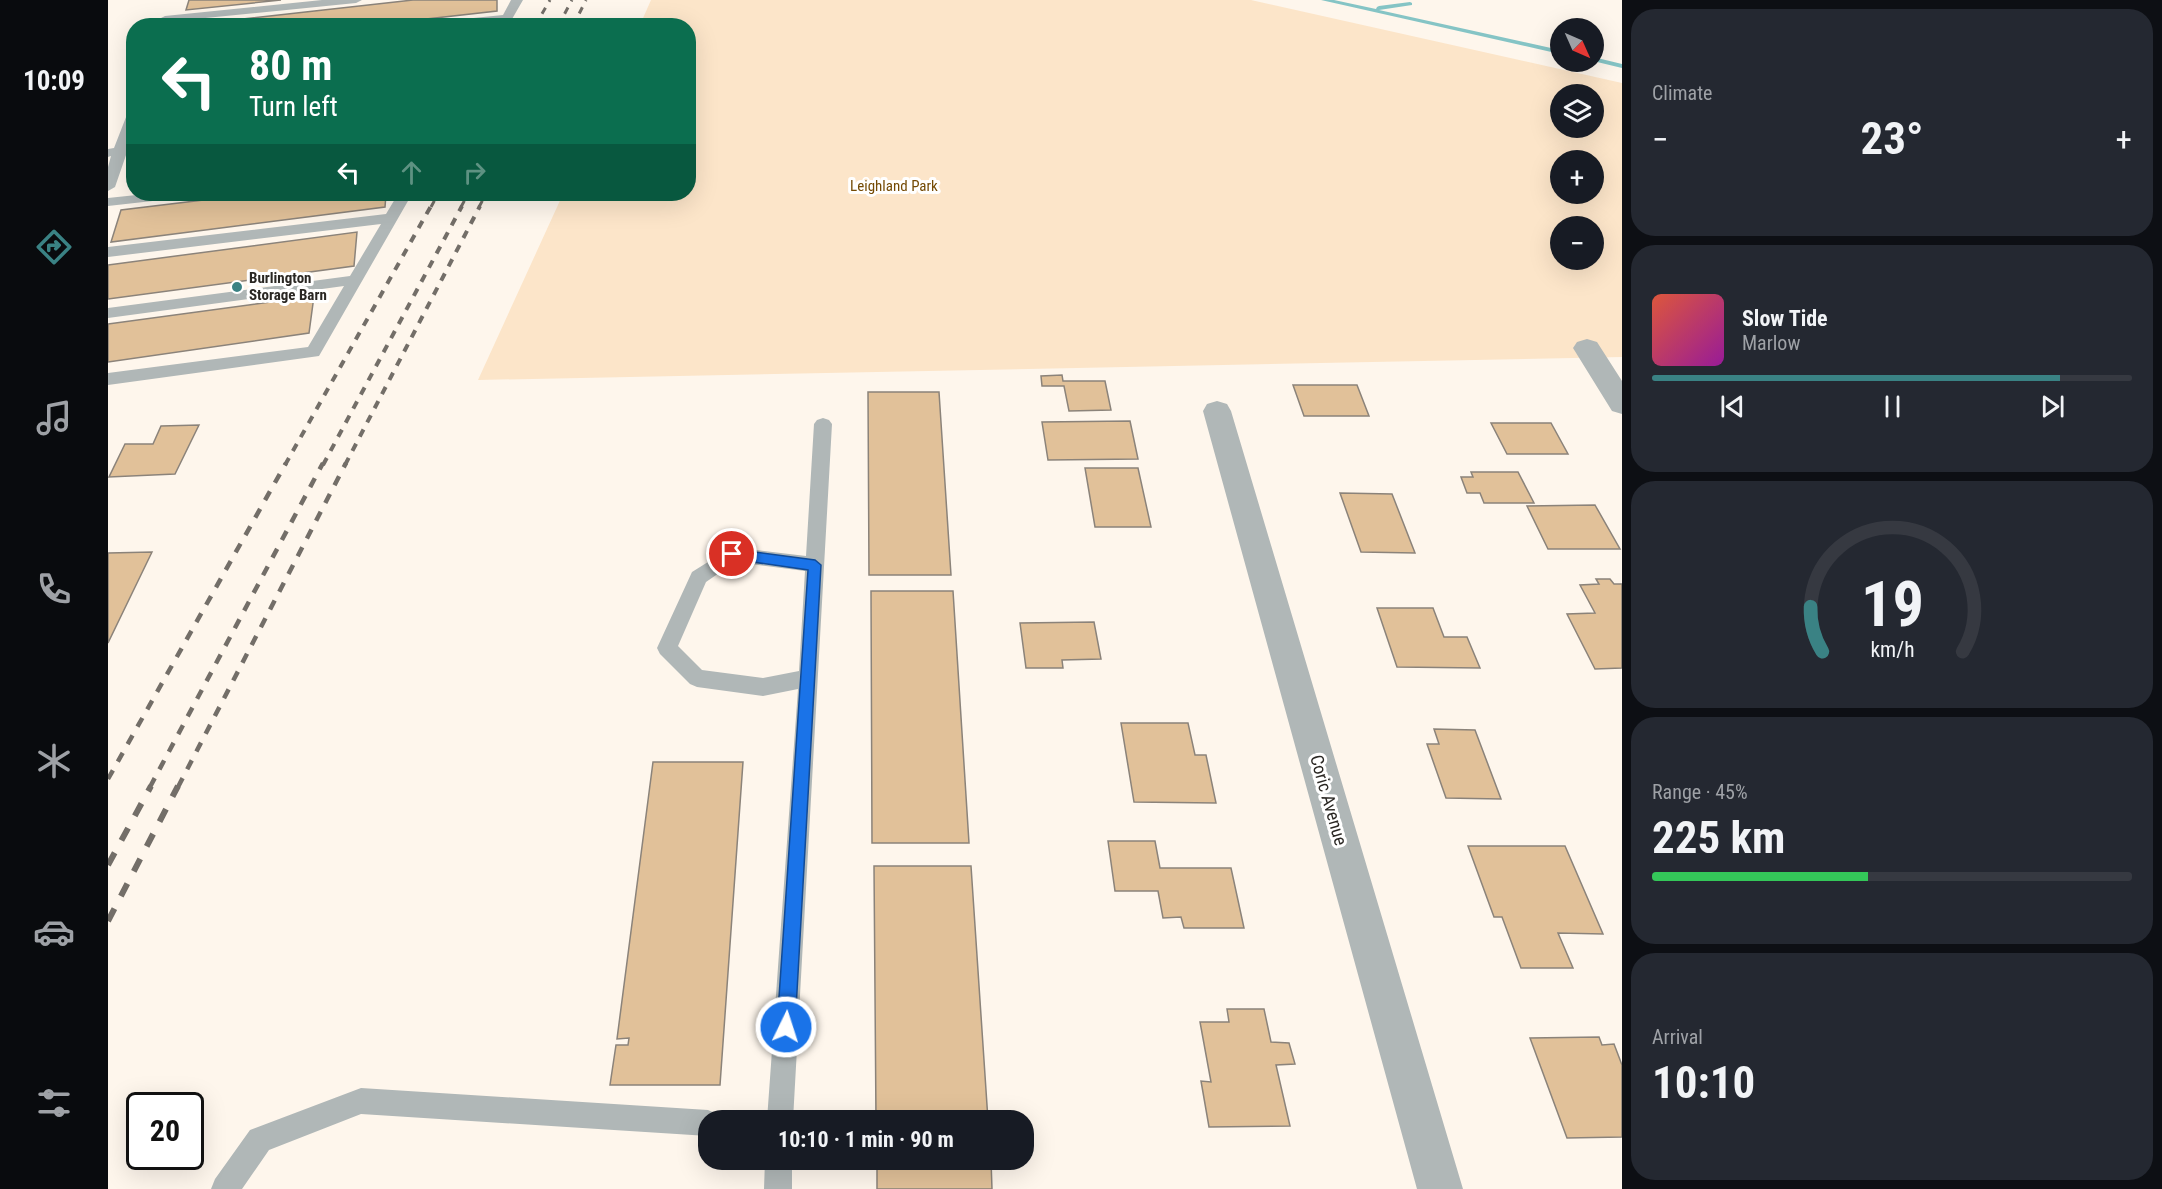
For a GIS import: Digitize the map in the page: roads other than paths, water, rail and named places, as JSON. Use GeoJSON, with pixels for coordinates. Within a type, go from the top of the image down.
{"type":"FeatureCollection","features":[{"type":"Feature","properties":{"kind":"street"},"geometry":{"type":"LineString","coordinates":[[1587,348],[1622,404]]}},
{"type":"Feature","properties":{"kind":"street","name":"Coric Avenue"},"geometry":{"type":"LineString","coordinates":[[1217,411],[1440,1189]]}},
{"type":"Feature","properties":{"kind":"lane"},"geometry":{"type":"LineString","coordinates":[[166,18],[356,0]]}},
{"type":"Feature","properties":{"kind":"lane"},"geometry":{"type":"LineString","coordinates":[[506,18],[517,0]]}},
{"type":"Feature","properties":{"kind":"lane"},"geometry":{"type":"LineString","coordinates":[[108,188],[114,152],[126,128]]}},
{"type":"Feature","properties":{"kind":"lane"},"geometry":{"type":"LineString","coordinates":[[108,202],[126,200]]}},
{"type":"Feature","properties":{"kind":"lane"},"geometry":{"type":"LineString","coordinates":[[108,379],[313,352],[401,201]]}},
{"type":"Feature","properties":{"kind":"lane"},"geometry":{"type":"LineString","coordinates":[[108,252],[391,218]]}},
{"type":"Feature","properties":{"kind":"lane"},"geometry":{"type":"LineString","coordinates":[[108,313],[355,280]]}},
{"type":"Feature","properties":{"kind":"lane"},"geometry":{"type":"LineString","coordinates":[[781,1110],[823,424]]}},
{"type":"Feature","properties":{"kind":"lane"},"geometry":{"type":"LineString","coordinates":[[809,678],[763,687],[697,678],[667,648],[699,577],[732,554],[815,565]]}},
{"type":"Feature","properties":{"kind":"lane"},"geometry":{"type":"LineString","coordinates":[[225,1189],[260,1140],[361,1101],[698,1122]]}},
{"type":"Feature","properties":{"kind":"lane"},"geometry":{"type":"LineString","coordinates":[[778,1170],[778,1189]]}},
{"type":"Feature","properties":{"kind":"waterway"},"geometry":{"type":"LineString","coordinates":[[1324,0],[1550,50]]}},
{"type":"Feature","properties":{"kind":"waterway"},"geometry":{"type":"LineString","coordinates":[[1379,8],[1410,4]]}},
{"type":"Feature","properties":{"kind":"waterway"},"geometry":{"type":"LineString","coordinates":[[1604,62],[1622,66]]}},
{"type":"Feature","properties":{"kind":"railway"},"geometry":{"type":"LineString","coordinates":[[540,18],[550,0]]}},
{"type":"Feature","properties":{"kind":"railway"},"geometry":{"type":"LineString","coordinates":[[562,18],[572,0]]}},
{"type":"Feature","properties":{"kind":"railway"},"geometry":{"type":"LineString","coordinates":[[577,18],[586,0]]}},
{"type":"Feature","properties":{"kind":"railway"},"geometry":{"type":"LineString","coordinates":[[431,207],[434,201]]}},
{"type":"Feature","properties":{"kind":"railway"},"geometry":{"type":"LineString","coordinates":[[461,207],[464,201]]}},
{"type":"Feature","properties":{"kind":"railway"},"geometry":{"type":"LineString","coordinates":[[479,207],[482,201]]}},
{"type":"Feature","properties":{"kind":"railway"},"geometry":{"type":"LineString","coordinates":[[285,465],[431,206]]}},
{"type":"Feature","properties":{"kind":"railway"},"geometry":{"type":"LineString","coordinates":[[323,465],[462,206]]}},
{"type":"Feature","properties":{"kind":"railway"},"geometry":{"type":"LineString","coordinates":[[345,465],[480,206]]}},
{"type":"Feature","properties":{"kind":"railway"},"geometry":{"type":"LineString","coordinates":[[108,779],[286,463]]}},
{"type":"Feature","properties":{"kind":"railway"},"geometry":{"type":"LineString","coordinates":[[150,787],[323,463]]}},
{"type":"Feature","properties":{"kind":"railway"},"geometry":{"type":"LineString","coordinates":[[178,787],[346,463]]}},
{"type":"Feature","properties":{"kind":"railway"},"geometry":{"type":"LineString","coordinates":[[108,865],[151,786]]}},
{"type":"Feature","properties":{"kind":"railway"},"geometry":{"type":"LineString","coordinates":[[108,921],[178,786]]}},
{"type":"Feature","properties":{"kind":"place","name":"Burlington Storage Barn"},"geometry":{"type":"Point","coordinates":[237,287]}},
{"type":"Feature","properties":{"kind":"park label","name":"Leighland Park"},"geometry":{"type":"Point","coordinates":[894,186]}}]}
